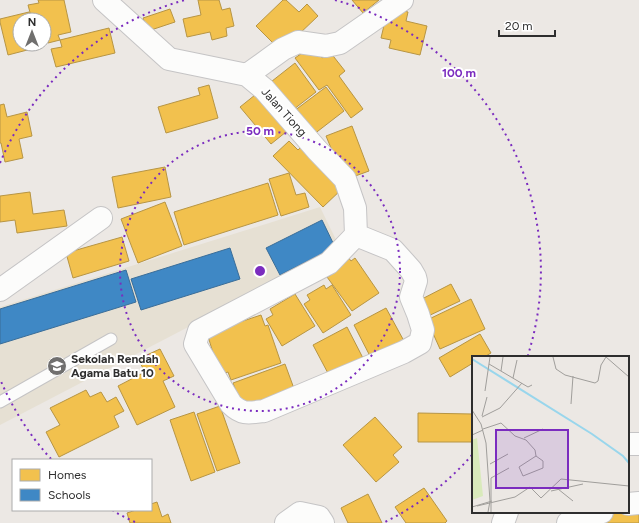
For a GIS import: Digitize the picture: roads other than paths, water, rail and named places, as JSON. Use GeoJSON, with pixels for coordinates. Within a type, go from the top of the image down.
{"type":"FeatureCollection","features":[{"type":"Feature","properties":{"kind":"street","name":"Jalan Tiong"},"geometry":{"type":"LineString","coordinates":[[104,0],[169,59],[248,75],[264,89],[317,150],[345,179],[356,208],[356,234]]}},
{"type":"Feature","properties":{"kind":"street"},"geometry":{"type":"LineString","coordinates":[[248,75],[283,49],[298,42],[326,46],[340,43],[402,0]]}},
{"type":"Feature","properties":{"kind":"street"},"geometry":{"type":"LineString","coordinates":[[0,290],[101,218]]}},
{"type":"Feature","properties":{"kind":"street"},"geometry":{"type":"LineString","coordinates":[[356,234],[393,250],[411,270],[416,281],[411,297],[423,330],[420,343],[404,352],[264,411],[249,413],[236,410],[195,344],[199,330],[329,263],[356,234]]}},
{"type":"Feature","properties":{"kind":"street"},"geometry":{"type":"LineString","coordinates":[[629,504],[639,503]]}},
{"type":"Feature","properties":{"kind":"street"},"geometry":{"type":"LineString","coordinates":[[286,523],[300,513],[319,518],[324,523]]}},
{"type":"Feature","properties":{"kind":"street"},"geometry":{"type":"LineString","coordinates":[[502,523],[507,513]]}},
{"type":"Feature","properties":{"kind":"street"},"geometry":{"type":"LineString","coordinates":[[568,523],[599,513]]}},
{"type":"Feature","properties":{"kind":"lane"},"geometry":{"type":"LineString","coordinates":[[0,402],[111,339]]}},
{"type":"Feature","properties":{"kind":"place","name":"Sekolah Rendah Agama Batu 10"},"geometry":{"type":"Point","coordinates":[57,366]}}]}
